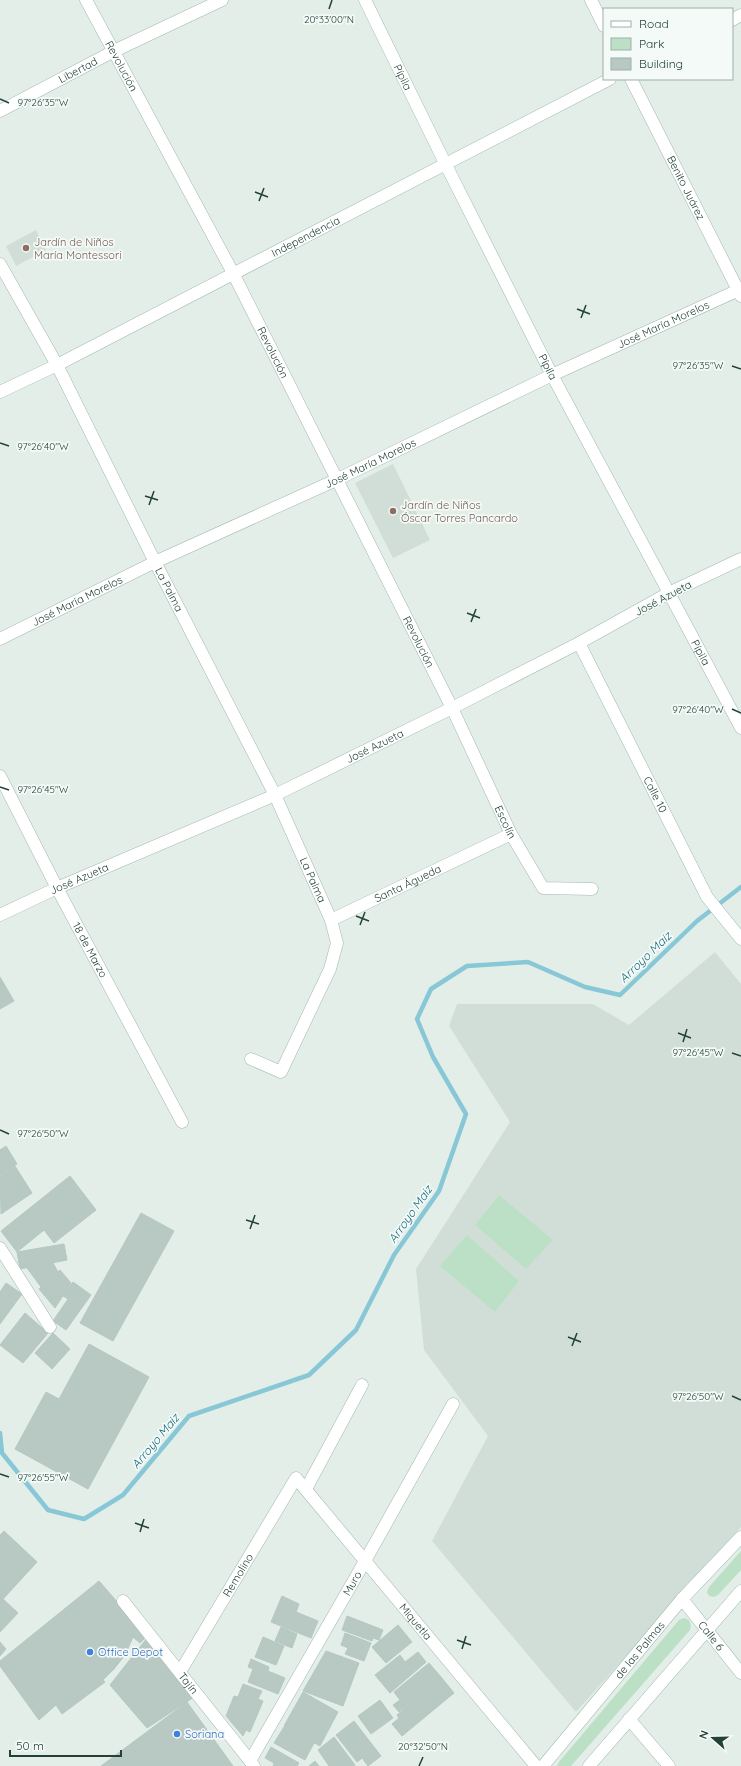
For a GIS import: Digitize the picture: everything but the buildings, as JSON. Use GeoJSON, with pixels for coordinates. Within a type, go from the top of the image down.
{"type":"FeatureCollection","features":[{"type":"Feature","properties":{"kind":"street","name":"Revolución"},"geometry":{"type":"LineString","coordinates":[[86,0],[233,273],[452,708]]}},
{"type":"Feature","properties":{"kind":"street","name":"Libertad"},"geometry":{"type":"LineString","coordinates":[[0,111],[114,50],[222,0]]}},
{"type":"Feature","properties":{"kind":"street","name":"Pípila"},"geometry":{"type":"LineString","coordinates":[[365,0],[552,375],[741,728]]}},
{"type":"Feature","properties":{"kind":"street"},"geometry":{"type":"LineString","coordinates":[[591,0],[603,24]]}},
{"type":"Feature","properties":{"kind":"street","name":"Independencia"},"geometry":{"type":"LineString","coordinates":[[0,392],[57,365],[608,80]]}},
{"type":"Feature","properties":{"kind":"street","name":"Benito Juárez"},"geometry":{"type":"LineString","coordinates":[[632,80],[740,292]]}},
{"type":"Feature","properties":{"kind":"street","name":"La Palma"},"geometry":{"type":"LineString","coordinates":[[0,264],[57,365],[155,562],[275,795],[331,920]]}},
{"type":"Feature","properties":{"kind":"street","name":"José María Morelos"},"geometry":{"type":"LineString","coordinates":[[0,639],[155,562],[336,480],[552,375],[740,292]]}},
{"type":"Feature","properties":{"kind":"street","name":"José Azueta"},"geometry":{"type":"LineString","coordinates":[[0,915],[57,888],[275,795],[452,708],[579,643],[669,593],[741,559]]}},
{"type":"Feature","properties":{"kind":"street","name":"Calle 10"},"geometry":{"type":"LineString","coordinates":[[579,643],[707,897],[740,938]]}},
{"type":"Feature","properties":{"kind":"street","name":"Escolín"},"geometry":{"type":"LineString","coordinates":[[452,708],[511,834],[542,888],[592,889]]}},
{"type":"Feature","properties":{"kind":"street","name":"18 de Marzo"},"geometry":{"type":"LineString","coordinates":[[0,776],[57,888],[182,1122]]}},
{"type":"Feature","properties":{"kind":"street","name":"Santa Águeda"},"geometry":{"type":"LineString","coordinates":[[331,920],[511,834]]}},
{"type":"Feature","properties":{"kind":"street"},"geometry":{"type":"LineString","coordinates":[[251,1059],[280,1072],[330,969],[337,943],[331,920]]}},
{"type":"Feature","properties":{"kind":"street"},"geometry":{"type":"LineString","coordinates":[[0,1248],[50,1326]]}},
{"type":"Feature","properties":{"kind":"street"},"geometry":{"type":"LineString","coordinates":[[306,1489],[362,1386]]}},
{"type":"Feature","properties":{"kind":"street","name":"Muro"},"geometry":{"type":"LineString","coordinates":[[252,1764],[452,1404]]}},
{"type":"Feature","properties":{"kind":"street","name":"Miquetla"},"geometry":{"type":"LineString","coordinates":[[296,1478],[536,1766]]}},
{"type":"Feature","properties":{"kind":"street","name":"Remolino"},"geometry":{"type":"LineString","coordinates":[[180,1672],[296,1478]]}},
{"type":"Feature","properties":{"kind":"street","name":"de las Palmas"},"geometry":{"type":"LineString","coordinates":[[543,1766],[682,1598],[741,1537]]}},
{"type":"Feature","properties":{"kind":"street"},"geometry":{"type":"LineString","coordinates":[[589,1766],[741,1591]]}},
{"type":"Feature","properties":{"kind":"street","name":"Calle 6"},"geometry":{"type":"LineString","coordinates":[[682,1598],[741,1673]]}},
{"type":"Feature","properties":{"kind":"street","name":"Tajín"},"geometry":{"type":"LineString","coordinates":[[123,1600],[252,1764]]}},
{"type":"Feature","properties":{"kind":"street"},"geometry":{"type":"LineString","coordinates":[[629,1719],[669,1766]]}},
{"type":"Feature","properties":{"kind":"shaded area","name":"Jardín de Niños María Montessori"},"geometry":{"type":"Polygon","coordinates":[[[36,230],[46,250],[16,266],[6,246],[36,230]]]}},
{"type":"Feature","properties":{"kind":"shaded area","name":"Jardín de Niños Óscar Torres Pancardo"},"geometry":{"type":"Polygon","coordinates":[[[393,464],[430,540],[393,558],[355,483],[393,464]]]}},
{"type":"Feature","properties":{"kind":"shaded area"},"geometry":{"type":"Polygon","coordinates":[[[715,952],[741,984],[741,1527],[576,1712],[432,1541],[488,1436],[424,1350],[416,1269],[510,1122],[449,1026],[457,1004],[593,1004],[629,1025],[715,952]]]}},
{"type":"Feature","properties":{"kind":"green space"},"geometry":{"type":"Polygon","coordinates":[[[499,1195],[553,1240],[526,1269],[475,1225],[499,1195]]]}},
{"type":"Feature","properties":{"kind":"green space"},"geometry":{"type":"Polygon","coordinates":[[[467,1235],[519,1281],[495,1312],[440,1266],[467,1235]]]}},
{"type":"Feature","properties":{"kind":"green space"},"geometry":{"type":"Polygon","coordinates":[[[741,1551],[741,1570],[718,1595],[714,1597],[709,1596],[707,1592],[709,1587],[741,1551]]]}},
{"type":"Feature","properties":{"kind":"green space"},"geometry":{"type":"Polygon","coordinates":[[[684,1618],[689,1620],[691,1625],[690,1630],[571,1766],[557,1766],[679,1620],[684,1618]]]}},
{"type":"Feature","properties":{"kind":"waterway","name":"Arroyo Maiz"},"geometry":{"type":"LineString","coordinates":[[0,1433],[2,1453],[48,1510],[84,1519],[123,1495],[189,1416],[309,1375],[356,1330],[394,1255],[439,1191],[466,1114],[433,1057],[417,1019],[431,989],[467,966],[528,962],[585,987],[620,995],[697,921],[741,887]]}},
{"type":"Feature","properties":{"kind":"place","name":"Jardín de Niños María Montessori"},"geometry":{"type":"Point","coordinates":[26,248]}},
{"type":"Feature","properties":{"kind":"place","name":"Jardín de Niños Óscar Torres Pancardo"},"geometry":{"type":"Point","coordinates":[393,511]}},
{"type":"Feature","properties":{"kind":"place","name":"Office Depot"},"geometry":{"type":"Point","coordinates":[90,1652]}},
{"type":"Feature","properties":{"kind":"place","name":"Soriana"},"geometry":{"type":"Point","coordinates":[177,1734]}}]}
